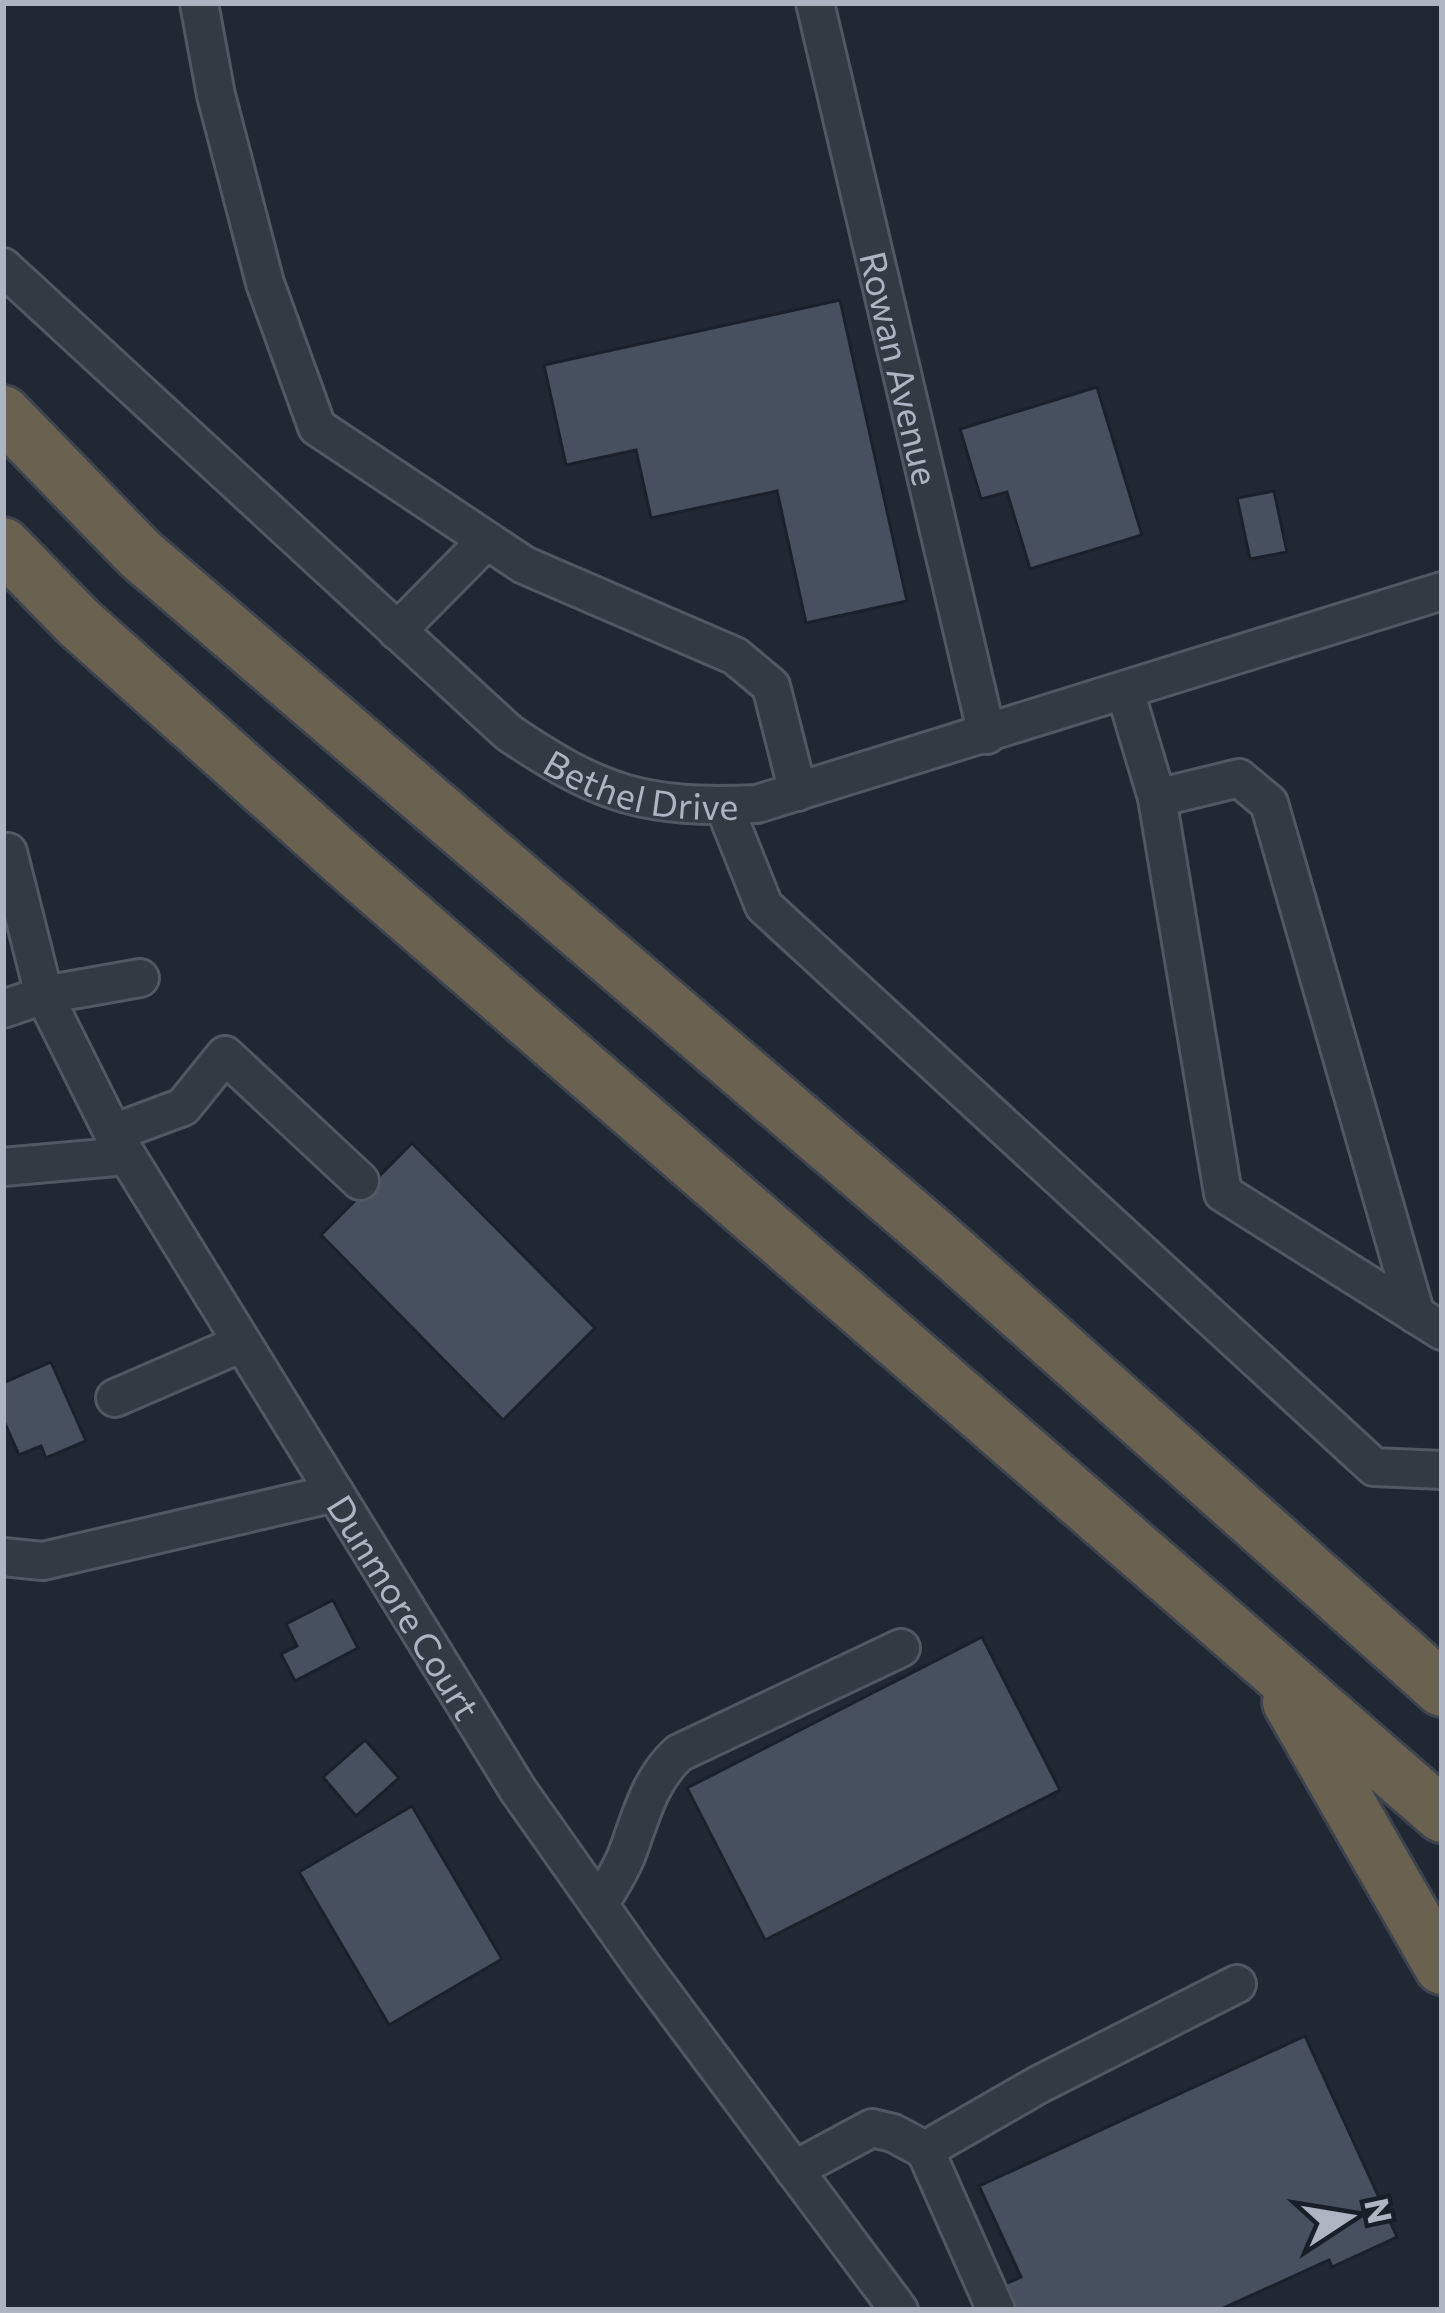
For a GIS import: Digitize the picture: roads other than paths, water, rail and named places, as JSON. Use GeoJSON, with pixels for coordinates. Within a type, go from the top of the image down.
{"type":"FeatureCollection","features":[{"type":"Feature","properties":{"kind":"highway"},"geometry":{"type":"LineString","coordinates":[[3,413],[140,554],[933,1235],[1442,1690]]}},
{"type":"Feature","properties":{"kind":"highway"},"geometry":{"type":"LineString","coordinates":[[3,545],[78,622],[352,867],[1442,1815]]}},
{"type":"Feature","properties":{"kind":"highway"},"geometry":{"type":"LineString","coordinates":[[1315,1580],[1442,1656]]}},
{"type":"Feature","properties":{"kind":"highway"},"geometry":{"type":"LineString","coordinates":[[1268,1664],[1442,1966]]}},
{"type":"Feature","properties":{"kind":"street"},"geometry":{"type":"LineString","coordinates":[[199,3],[216,95],[265,283],[317,427],[524,566],[735,656],[771,686],[798,792]]}},
{"type":"Feature","properties":{"kind":"street","name":"Rowan Avenue"},"geometry":{"type":"LineString","coordinates":[[814,3],[987,735]]}},
{"type":"Feature","properties":{"kind":"street","name":"Bethel Drive"},"geometry":{"type":"LineString","coordinates":[[3,267],[508,733],[565,770],[606,789],[649,801],[693,807],[757,805],[1442,591]]}},
{"type":"Feature","properties":{"kind":"street"},"geometry":{"type":"LineString","coordinates":[[397,631],[486,541]]}},
{"type":"Feature","properties":{"kind":"street"},"geometry":{"type":"LineString","coordinates":[[1126,691],[1157,799],[1223,1193],[1429,1323]]}},
{"type":"Feature","properties":{"kind":"street"},"geometry":{"type":"LineString","coordinates":[[1157,799],[1239,778],[1269,803],[1429,1323]]}},
{"type":"Feature","properties":{"kind":"street"},"geometry":{"type":"LineString","coordinates":[[724,806],[764,906],[1374,1467],[1442,1470]]}},
{"type":"Feature","properties":{"kind":"street","name":"Dunmore Court"},"geometry":{"type":"LineString","coordinates":[[8,852],[44,995],[120,1144],[518,1790],[899,2310]]}},
{"type":"Feature","properties":{"kind":"street"},"geometry":{"type":"LineString","coordinates":[[3,1009],[44,995],[140,978]]}},
{"type":"Feature","properties":{"kind":"street"},"geometry":{"type":"LineString","coordinates":[[3,1167],[120,1144],[183,1107],[225,1055],[360,1181]]}},
{"type":"Feature","properties":{"kind":"street"},"geometry":{"type":"LineString","coordinates":[[115,1398],[242,1343]]}},
{"type":"Feature","properties":{"kind":"street"},"geometry":{"type":"LineString","coordinates":[[3,1557],[43,1561],[335,1493]]}},
{"type":"Feature","properties":{"kind":"street"},"geometry":{"type":"LineString","coordinates":[[599,1905],[625,1860],[647,1795],[665,1766],[680,1753],[901,1648]]}},
{"type":"Feature","properties":{"kind":"street"},"geometry":{"type":"LineString","coordinates":[[925,2150],[1078,2064],[1237,1984]]}},
{"type":"Feature","properties":{"kind":"street"},"geometry":{"type":"LineString","coordinates":[[794,2170],[872,2128],[925,2150],[996,2310]]}}]}
